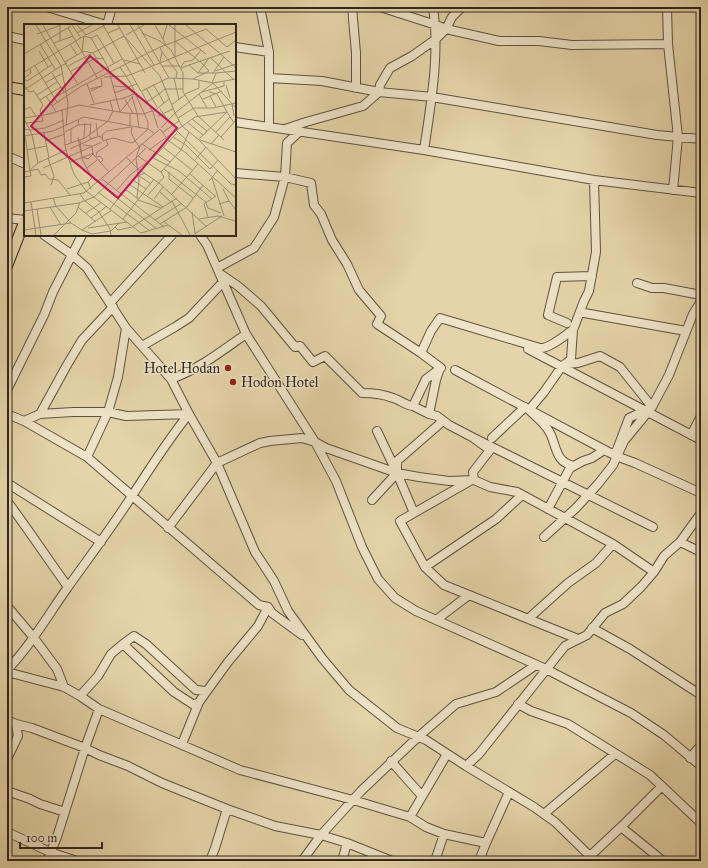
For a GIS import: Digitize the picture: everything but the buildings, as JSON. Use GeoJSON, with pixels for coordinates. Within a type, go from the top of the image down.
{"type":"FeatureCollection","features":[{"type":"Feature","properties":{"kind":"main road"},"geometry":{"type":"LineString","coordinates":[[7,88],[24,90]]}},
{"type":"Feature","properties":{"kind":"main road"},"geometry":{"type":"LineString","coordinates":[[7,266],[24,223]]}},
{"type":"Feature","properties":{"kind":"street"},"geometry":{"type":"LineString","coordinates":[[47,7],[103,24]]}},
{"type":"Feature","properties":{"kind":"street"},"geometry":{"type":"LineString","coordinates":[[106,24],[112,7]]}},
{"type":"Feature","properties":{"kind":"street"},"geometry":{"type":"LineString","coordinates":[[260,7],[269,52],[269,127]]}},
{"type":"Feature","properties":{"kind":"street"},"geometry":{"type":"LineString","coordinates":[[352,7],[356,53],[356,88]]}},
{"type":"Feature","properties":{"kind":"street"},"geometry":{"type":"LineString","coordinates":[[380,7],[446,29],[499,41],[539,41],[572,45],[668,44]]}},
{"type":"Feature","properties":{"kind":"street"},"geometry":{"type":"LineString","coordinates":[[424,150],[432,97],[436,39],[436,25],[433,7]]}},
{"type":"Feature","properties":{"kind":"street"},"geometry":{"type":"LineString","coordinates":[[284,130],[306,122],[363,106],[379,92],[380,85],[390,68],[412,56],[436,39],[446,29],[452,17],[462,7]]}},
{"type":"Feature","properties":{"kind":"street"},"geometry":{"type":"LineString","coordinates":[[667,7],[668,44],[678,137],[673,190]]}},
{"type":"Feature","properties":{"kind":"street"},"geometry":{"type":"LineString","coordinates":[[7,36],[24,40]]}},
{"type":"Feature","properties":{"kind":"street"},"geometry":{"type":"LineString","coordinates":[[236,47],[269,52]]}},
{"type":"Feature","properties":{"kind":"street"},"geometry":{"type":"LineString","coordinates":[[269,78],[322,81],[379,92],[432,97],[657,135],[701,139]]}},
{"type":"Feature","properties":{"kind":"street"},"geometry":{"type":"LineString","coordinates":[[236,122],[424,150],[594,180],[701,193]]}},
{"type":"Feature","properties":{"kind":"street"},"geometry":{"type":"LineString","coordinates":[[218,270],[254,248],[274,217],[285,177],[287,143],[299,132]]}},
{"type":"Feature","properties":{"kind":"street"},"geometry":{"type":"LineString","coordinates":[[7,156],[24,162]]}},
{"type":"Feature","properties":{"kind":"street"},"geometry":{"type":"LineString","coordinates":[[236,173],[285,177],[311,183],[314,205],[321,214],[332,240],[347,264],[359,290],[382,316],[377,324],[441,368]]}},
{"type":"Feature","properties":{"kind":"street"},"geometry":{"type":"LineString","coordinates":[[548,509],[570,468],[574,466],[566,464],[560,459],[550,433],[544,424],[528,410],[544,392],[560,369],[571,359],[573,330],[584,301],[590,291],[596,252],[594,180]]}},
{"type":"Feature","properties":{"kind":"street"},"geometry":{"type":"LineString","coordinates":[[7,218],[24,223]]}},
{"type":"Feature","properties":{"kind":"street"},"geometry":{"type":"LineString","coordinates":[[45,236],[71,254],[87,268],[126,328],[171,379],[217,463],[255,552],[274,581],[288,611],[322,658],[349,690],[397,728],[426,740],[544,814],[555,822],[591,859],[662,786]]}},
{"type":"Feature","properties":{"kind":"street"},"geometry":{"type":"LineString","coordinates":[[7,390],[71,254],[81,236]]}},
{"type":"Feature","properties":{"kind":"street"},"geometry":{"type":"LineString","coordinates":[[40,414],[82,340],[171,236]]}},
{"type":"Feature","properties":{"kind":"street"},"geometry":{"type":"LineString","coordinates":[[201,236],[207,245],[246,334],[315,442],[336,481],[362,547],[378,579],[395,598],[416,611],[546,669],[631,713],[664,735],[701,766]]}},
{"type":"Feature","properties":{"kind":"street"},"geometry":{"type":"LineString","coordinates":[[218,270],[260,306],[295,347],[300,346],[313,362],[325,356],[362,393],[376,393],[392,397],[410,406],[414,406],[429,414],[437,416],[443,421],[472,437],[653,527]]}},
{"type":"Feature","properties":{"kind":"street"},"geometry":{"type":"LineString","coordinates":[[566,324],[548,315],[558,277],[592,276]]}},
{"type":"Feature","properties":{"kind":"street"},"geometry":{"type":"LineString","coordinates":[[142,346],[175,328],[189,318],[223,282]]}},
{"type":"Feature","properties":{"kind":"street"},"geometry":{"type":"LineString","coordinates":[[637,283],[652,288],[664,288],[701,295]]}},
{"type":"Feature","properties":{"kind":"street"},"geometry":{"type":"LineString","coordinates":[[544,537],[576,508],[598,484],[613,465],[624,441],[652,407],[668,375],[693,314],[701,301]]}},
{"type":"Feature","properties":{"kind":"street"},"geometry":{"type":"LineString","coordinates":[[584,312],[686,332]]}},
{"type":"Feature","properties":{"kind":"street"},"geometry":{"type":"LineString","coordinates":[[421,353],[431,331],[440,318],[544,348],[573,330]]}},
{"type":"Feature","properties":{"kind":"street"},"geometry":{"type":"LineString","coordinates":[[87,457],[108,412],[118,377],[126,328]]}},
{"type":"Feature","properties":{"kind":"street"},"geometry":{"type":"LineString","coordinates":[[171,379],[183,375],[208,361],[246,334]]}},
{"type":"Feature","properties":{"kind":"street"},"geometry":{"type":"LineString","coordinates":[[512,340],[701,440]]}},
{"type":"Feature","properties":{"kind":"street"},"geometry":{"type":"LineString","coordinates":[[565,364],[578,363],[600,356],[620,367],[652,407]]}},
{"type":"Feature","properties":{"kind":"street"},"geometry":{"type":"LineString","coordinates":[[414,406],[426,379],[441,368]]}},
{"type":"Feature","properties":{"kind":"street"},"geometry":{"type":"LineString","coordinates":[[429,414],[436,380],[441,368]]}},
{"type":"Feature","properties":{"kind":"street"},"geometry":{"type":"LineString","coordinates":[[455,370],[615,455]]}},
{"type":"Feature","properties":{"kind":"street"},"geometry":{"type":"LineString","coordinates":[[492,438],[525,407]]}},
{"type":"Feature","properties":{"kind":"street"},"geometry":{"type":"LineString","coordinates":[[615,455],[629,418],[652,407]]}},
{"type":"Feature","properties":{"kind":"street"},"geometry":{"type":"LineString","coordinates":[[24,421],[40,414],[108,412],[126,416],[189,414]]}},
{"type":"Feature","properties":{"kind":"street"},"geometry":{"type":"LineString","coordinates":[[7,414],[24,421],[87,457],[102,468],[168,528],[259,605],[268,607],[272,613],[308,638]]}},
{"type":"Feature","properties":{"kind":"street"},"geometry":{"type":"LineString","coordinates":[[189,414],[156,458],[101,542],[68,587],[34,638],[7,671],[64,687],[99,709],[240,770],[353,800],[410,817],[426,827],[444,834],[486,843]]}},
{"type":"Feature","properties":{"kind":"street"},"geometry":{"type":"LineString","coordinates":[[691,435],[701,416]]}},
{"type":"Feature","properties":{"kind":"street"},"geometry":{"type":"LineString","coordinates":[[372,500],[397,473],[397,461],[443,421]]}},
{"type":"Feature","properties":{"kind":"street"},"geometry":{"type":"LineString","coordinates":[[377,431],[414,514]]}},
{"type":"Feature","properties":{"kind":"street"},"geometry":{"type":"LineString","coordinates":[[472,437],[490,450],[473,472],[473,480]]}},
{"type":"Feature","properties":{"kind":"street"},"geometry":{"type":"LineString","coordinates":[[168,528],[217,463],[260,443],[302,438],[397,473],[449,481],[473,480],[490,487],[517,492],[613,544],[654,572]]}},
{"type":"Feature","properties":{"kind":"street"},"geometry":{"type":"LineString","coordinates":[[570,468],[592,458],[604,450],[701,493]]}},
{"type":"Feature","properties":{"kind":"street"},"geometry":{"type":"LineString","coordinates":[[473,480],[400,522],[425,567],[444,585],[578,639]]}},
{"type":"Feature","properties":{"kind":"street"},"geometry":{"type":"LineString","coordinates":[[7,483],[101,542]]}},
{"type":"Feature","properties":{"kind":"street"},"geometry":{"type":"LineString","coordinates":[[425,567],[496,519],[522,495]]}},
{"type":"Feature","properties":{"kind":"street"},"geometry":{"type":"LineString","coordinates":[[7,501],[26,525],[39,547],[68,587]]}},
{"type":"Feature","properties":{"kind":"street"},"geometry":{"type":"LineString","coordinates":[[466,766],[479,754],[565,646],[587,635],[605,613],[623,604],[654,572],[664,556],[680,542],[701,513]]}},
{"type":"Feature","properties":{"kind":"street"},"geometry":{"type":"LineString","coordinates":[[680,542],[701,552]]}},
{"type":"Feature","properties":{"kind":"street"},"geometry":{"type":"LineString","coordinates":[[528,619],[568,583],[596,563],[613,544]]}},
{"type":"Feature","properties":{"kind":"street"},"geometry":{"type":"LineString","coordinates":[[436,620],[468,595]]}},
{"type":"Feature","properties":{"kind":"street"},"geometry":{"type":"LineString","coordinates":[[7,606],[34,638],[57,669],[64,687]]}},
{"type":"Feature","properties":{"kind":"street"},"geometry":{"type":"LineString","coordinates":[[182,744],[199,702],[228,662],[258,626],[268,607]]}},
{"type":"Feature","properties":{"kind":"street"},"geometry":{"type":"LineString","coordinates":[[592,628],[630,649],[701,695]]}},
{"type":"Feature","properties":{"kind":"street"},"geometry":{"type":"LineString","coordinates":[[80,696],[98,676],[111,654],[134,636],[146,644],[196,690],[206,691]]}},
{"type":"Feature","properties":{"kind":"street"},"geometry":{"type":"LineString","coordinates":[[123,644],[174,692],[194,705],[199,702]]}},
{"type":"Feature","properties":{"kind":"street"},"geometry":{"type":"LineString","coordinates":[[302,861],[321,835],[391,761],[456,704],[496,692],[536,665]]}},
{"type":"Feature","properties":{"kind":"street"},"geometry":{"type":"LineString","coordinates":[[518,704],[531,711],[568,724],[650,775],[701,823]]}},
{"type":"Feature","properties":{"kind":"street"},"geometry":{"type":"LineString","coordinates":[[47,861],[57,837],[99,709]]}},
{"type":"Feature","properties":{"kind":"street"},"geometry":{"type":"LineString","coordinates":[[7,720],[85,748],[128,766],[162,783],[227,809],[276,826],[321,835],[347,843],[392,861]]}},
{"type":"Feature","properties":{"kind":"street"},"geometry":{"type":"LineString","coordinates":[[7,760],[18,736],[16,724]]}},
{"type":"Feature","properties":{"kind":"street"},"geometry":{"type":"LineString","coordinates":[[690,757],[701,745]]}},
{"type":"Feature","properties":{"kind":"street"},"geometry":{"type":"LineString","coordinates":[[410,817],[447,754]]}},
{"type":"Feature","properties":{"kind":"street"},"geometry":{"type":"LineString","coordinates":[[544,814],[615,754]]}},
{"type":"Feature","properties":{"kind":"street"},"geometry":{"type":"LineString","coordinates":[[391,761],[422,796]]}},
{"type":"Feature","properties":{"kind":"street"},"geometry":{"type":"LineString","coordinates":[[7,791],[65,812]]}},
{"type":"Feature","properties":{"kind":"street"},"geometry":{"type":"LineString","coordinates":[[479,861],[509,792]]}},
{"type":"Feature","properties":{"kind":"street"},"geometry":{"type":"LineString","coordinates":[[210,861],[227,809]]}},
{"type":"Feature","properties":{"kind":"street"},"geometry":{"type":"LineString","coordinates":[[619,829],[621,827],[663,861]]}},
{"type":"Feature","properties":{"kind":"street"},"geometry":{"type":"LineString","coordinates":[[7,832],[50,852],[77,861]]}},
{"type":"Feature","properties":{"kind":"street"},"geometry":{"type":"LineString","coordinates":[[435,861],[444,834]]}},
{"type":"Feature","properties":{"kind":"street"},"geometry":{"type":"LineString","coordinates":[[342,861],[347,843]]}},
{"type":"Feature","properties":{"kind":"place","name":"Hotel Hodan"},"geometry":{"type":"Point","coordinates":[228,368]}},
{"type":"Feature","properties":{"kind":"place","name":"Hodon Hotel"},"geometry":{"type":"Point","coordinates":[233,382]}}]}
